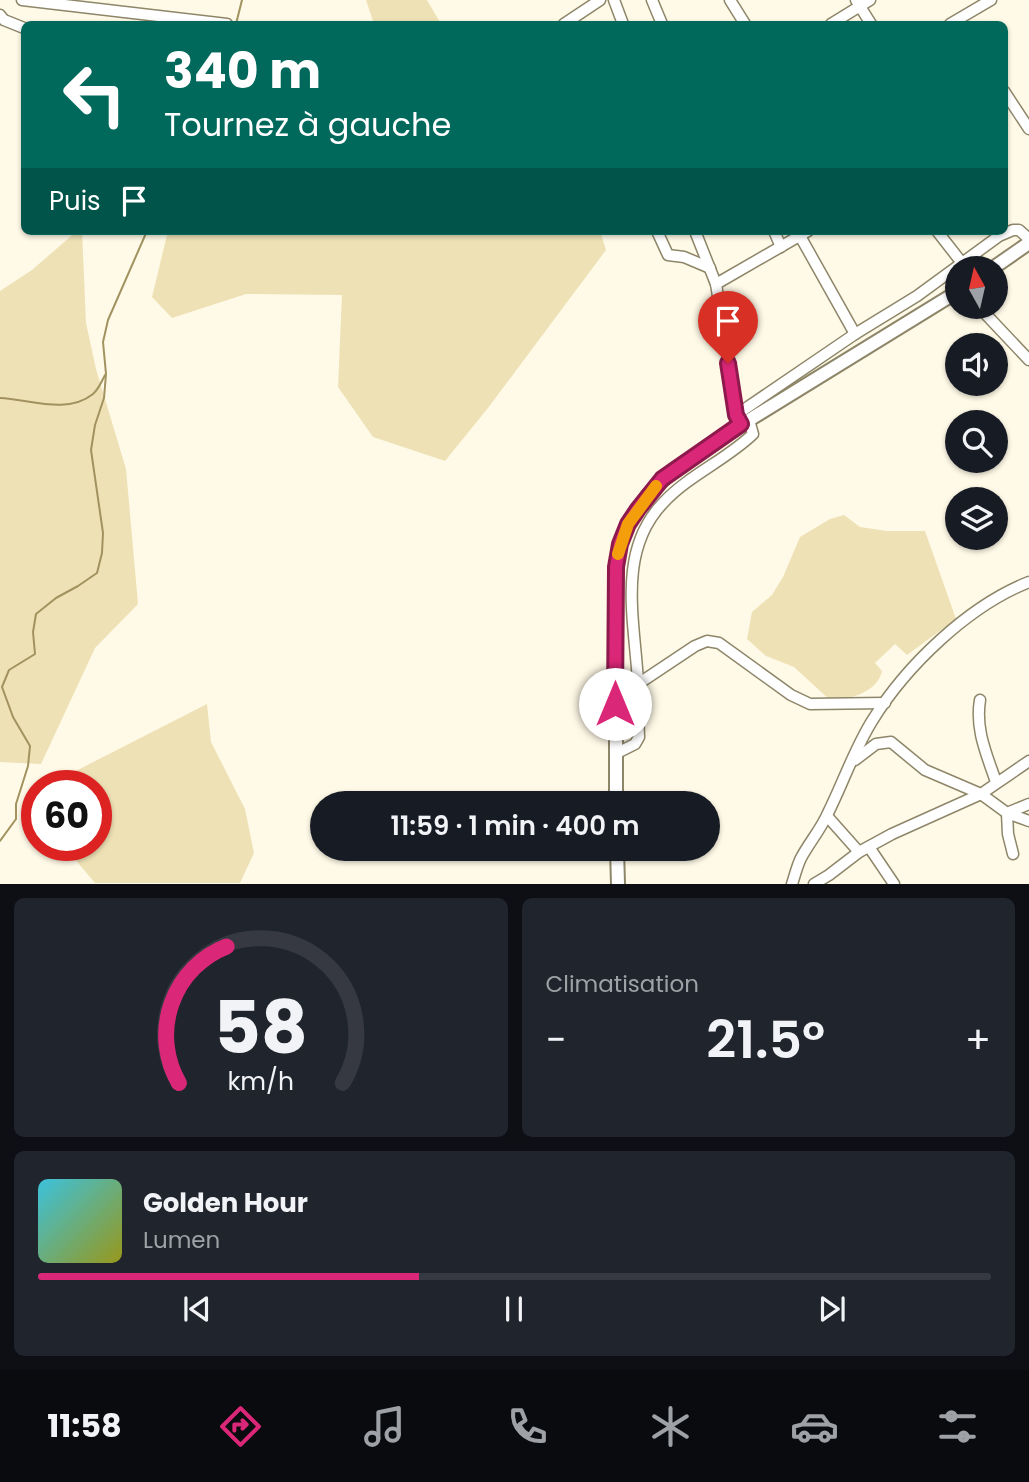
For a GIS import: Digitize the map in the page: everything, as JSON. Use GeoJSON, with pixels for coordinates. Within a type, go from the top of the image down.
{"type":"FeatureCollection","features":[{"type":"Feature","properties":{"kind":"main road"},"geometry":{"type":"LineString","coordinates":[[1008,257],[1029,241]]}},
{"type":"Feature","properties":{"kind":"main road"},"geometry":{"type":"LineString","coordinates":[[616,791],[616,567],[620,544],[638,509],[662,479],[742,420],[945,299]]}},
{"type":"Feature","properties":{"kind":"main road"},"geometry":{"type":"LineString","coordinates":[[617,861],[618,884]]}},
{"type":"Feature","properties":{"kind":"street"},"geometry":{"type":"LineString","coordinates":[[22,0],[202,21]]}},
{"type":"Feature","properties":{"kind":"street"},"geometry":{"type":"LineString","coordinates":[[571,21],[600,0]]}},
{"type":"Feature","properties":{"kind":"street"},"geometry":{"type":"LineString","coordinates":[[614,0],[622,21]]}},
{"type":"Feature","properties":{"kind":"street"},"geometry":{"type":"LineString","coordinates":[[652,0],[661,21]]}},
{"type":"Feature","properties":{"kind":"street"},"geometry":{"type":"LineString","coordinates":[[730,0],[743,21]]}},
{"type":"Feature","properties":{"kind":"street"},"geometry":{"type":"LineString","coordinates":[[835,21],[858,3],[870,0]]}},
{"type":"Feature","properties":{"kind":"street"},"geometry":{"type":"LineString","coordinates":[[958,21],[990,0]]}},
{"type":"Feature","properties":{"kind":"street"},"geometry":{"type":"LineString","coordinates":[[858,3],[869,21]]}},
{"type":"Feature","properties":{"kind":"street"},"geometry":{"type":"LineString","coordinates":[[0,15],[4,20],[21,27]]}},
{"type":"Feature","properties":{"kind":"street"},"geometry":{"type":"LineString","coordinates":[[1008,97],[1029,129]]}},
{"type":"Feature","properties":{"kind":"street"},"geometry":{"type":"LineString","coordinates":[[1008,231],[1019,230],[1029,241]]}},
{"type":"Feature","properties":{"kind":"street"},"geometry":{"type":"LineString","coordinates":[[659,235],[668,255],[684,257],[710,268]]}},
{"type":"Feature","properties":{"kind":"street"},"geometry":{"type":"LineString","coordinates":[[615,754],[635,744],[639,737],[632,563],[642,532],[662,503],[753,433],[742,420],[716,284],[696,235]]}},
{"type":"Feature","properties":{"kind":"street"},"geometry":{"type":"LineString","coordinates":[[776,235],[781,247]]}},
{"type":"Feature","properties":{"kind":"street"},"geometry":{"type":"LineString","coordinates":[[716,284],[802,235]]}},
{"type":"Feature","properties":{"kind":"street"},"geometry":{"type":"LineString","coordinates":[[805,235],[855,334]]}},
{"type":"Feature","properties":{"kind":"street"},"geometry":{"type":"LineString","coordinates":[[940,235],[957,256]]}},
{"type":"Feature","properties":{"kind":"street"},"geometry":{"type":"LineString","coordinates":[[970,256],[996,235]]}},
{"type":"Feature","properties":{"kind":"street"},"geometry":{"type":"LineString","coordinates":[[742,420],[855,334],[945,275]]}},
{"type":"Feature","properties":{"kind":"street"},"geometry":{"type":"LineString","coordinates":[[991,319],[1028,356]]}},
{"type":"Feature","properties":{"kind":"street"},"geometry":{"type":"LineString","coordinates":[[792,884],[801,859],[827,816],[871,722],[902,680],[962,622],[1011,589],[1029,582]]}},
{"type":"Feature","properties":{"kind":"street"},"geometry":{"type":"LineString","coordinates":[[638,684],[695,646],[707,641],[719,643],[791,695],[810,704],[885,703]]}},
{"type":"Feature","properties":{"kind":"street"},"geometry":{"type":"LineString","coordinates":[[980,701],[977,718],[979,731],[996,782]]}},
{"type":"Feature","properties":{"kind":"street"},"geometry":{"type":"LineString","coordinates":[[852,762],[876,744],[891,742],[925,770],[981,794],[1007,813],[1029,821]]}},
{"type":"Feature","properties":{"kind":"street"},"geometry":{"type":"LineString","coordinates":[[814,884],[859,852],[981,794],[1029,761]]}},
{"type":"Feature","properties":{"kind":"street"},"geometry":{"type":"LineString","coordinates":[[1007,813],[1029,804]]}},
{"type":"Feature","properties":{"kind":"street"},"geometry":{"type":"LineString","coordinates":[[1007,813],[1007,834],[1013,854]]}},
{"type":"Feature","properties":{"kind":"street"},"geometry":{"type":"LineString","coordinates":[[827,816],[859,852]]}},
{"type":"Feature","properties":{"kind":"street"},"geometry":{"type":"LineString","coordinates":[[869,847],[894,884]]}},
{"type":"Feature","properties":{"kind":"shaded area"},"geometry":{"type":"Polygon","coordinates":[[[366,0],[427,0],[439,21],[373,21],[366,0]]]}},
{"type":"Feature","properties":{"kind":"shaded area"},"geometry":{"type":"Polygon","coordinates":[[[72,235],[82,235],[86,323],[96,369],[126,469],[138,604],[95,648],[41,764],[0,762],[0,291],[32,270],[72,235]]]}},
{"type":"Feature","properties":{"kind":"shaded area"},"geometry":{"type":"Polygon","coordinates":[[[167,235],[601,235],[606,250],[445,461],[373,437],[338,387],[342,295],[246,294],[172,318],[152,297],[167,235]]]}},
{"type":"Feature","properties":{"kind":"shaded area"},"geometry":{"type":"Polygon","coordinates":[[[844,515],[860,527],[887,531],[925,531],[956,619],[907,655],[895,644],[875,663],[882,671],[875,685],[869,690],[830,700],[794,667],[766,656],[747,639],[752,612],[772,595],[800,537],[830,519],[844,515]]]}},
{"type":"Feature","properties":{"kind":"shaded area"},"geometry":{"type":"Polygon","coordinates":[[[207,704],[211,742],[245,809],[254,853],[240,883],[95,883],[76,861],[112,861],[112,770],[78,770],[207,704]]]}},
{"type":"Feature","properties":{"kind":"waterway"},"geometry":{"type":"LineString","coordinates":[[237,21],[242,0]]}},
{"type":"Feature","properties":{"kind":"waterway"},"geometry":{"type":"LineString","coordinates":[[0,841],[16,819],[16,804],[28,766],[30,746],[13,717],[2,687],[9,670],[35,654],[33,632],[36,614],[56,598],[97,573],[103,533],[91,450],[95,425],[104,398],[106,374],[103,342],[108,320],[145,235]]}},
{"type":"Feature","properties":{"kind":"waterway"},"geometry":{"type":"LineString","coordinates":[[0,398],[72,404],[93,394],[105,375]]}},
{"type":"Feature","properties":{"kind":"slow traffic"},"geometry":{"type":"LineString","coordinates":[[618,554],[628,524],[656,486]]}},
{"type":"Feature","properties":{"kind":"route"},"geometry":{"type":"LineString","coordinates":[[615,704],[616,567],[620,544],[628,524],[662,479],[741,424],[736,415],[728,363]]}}]}
